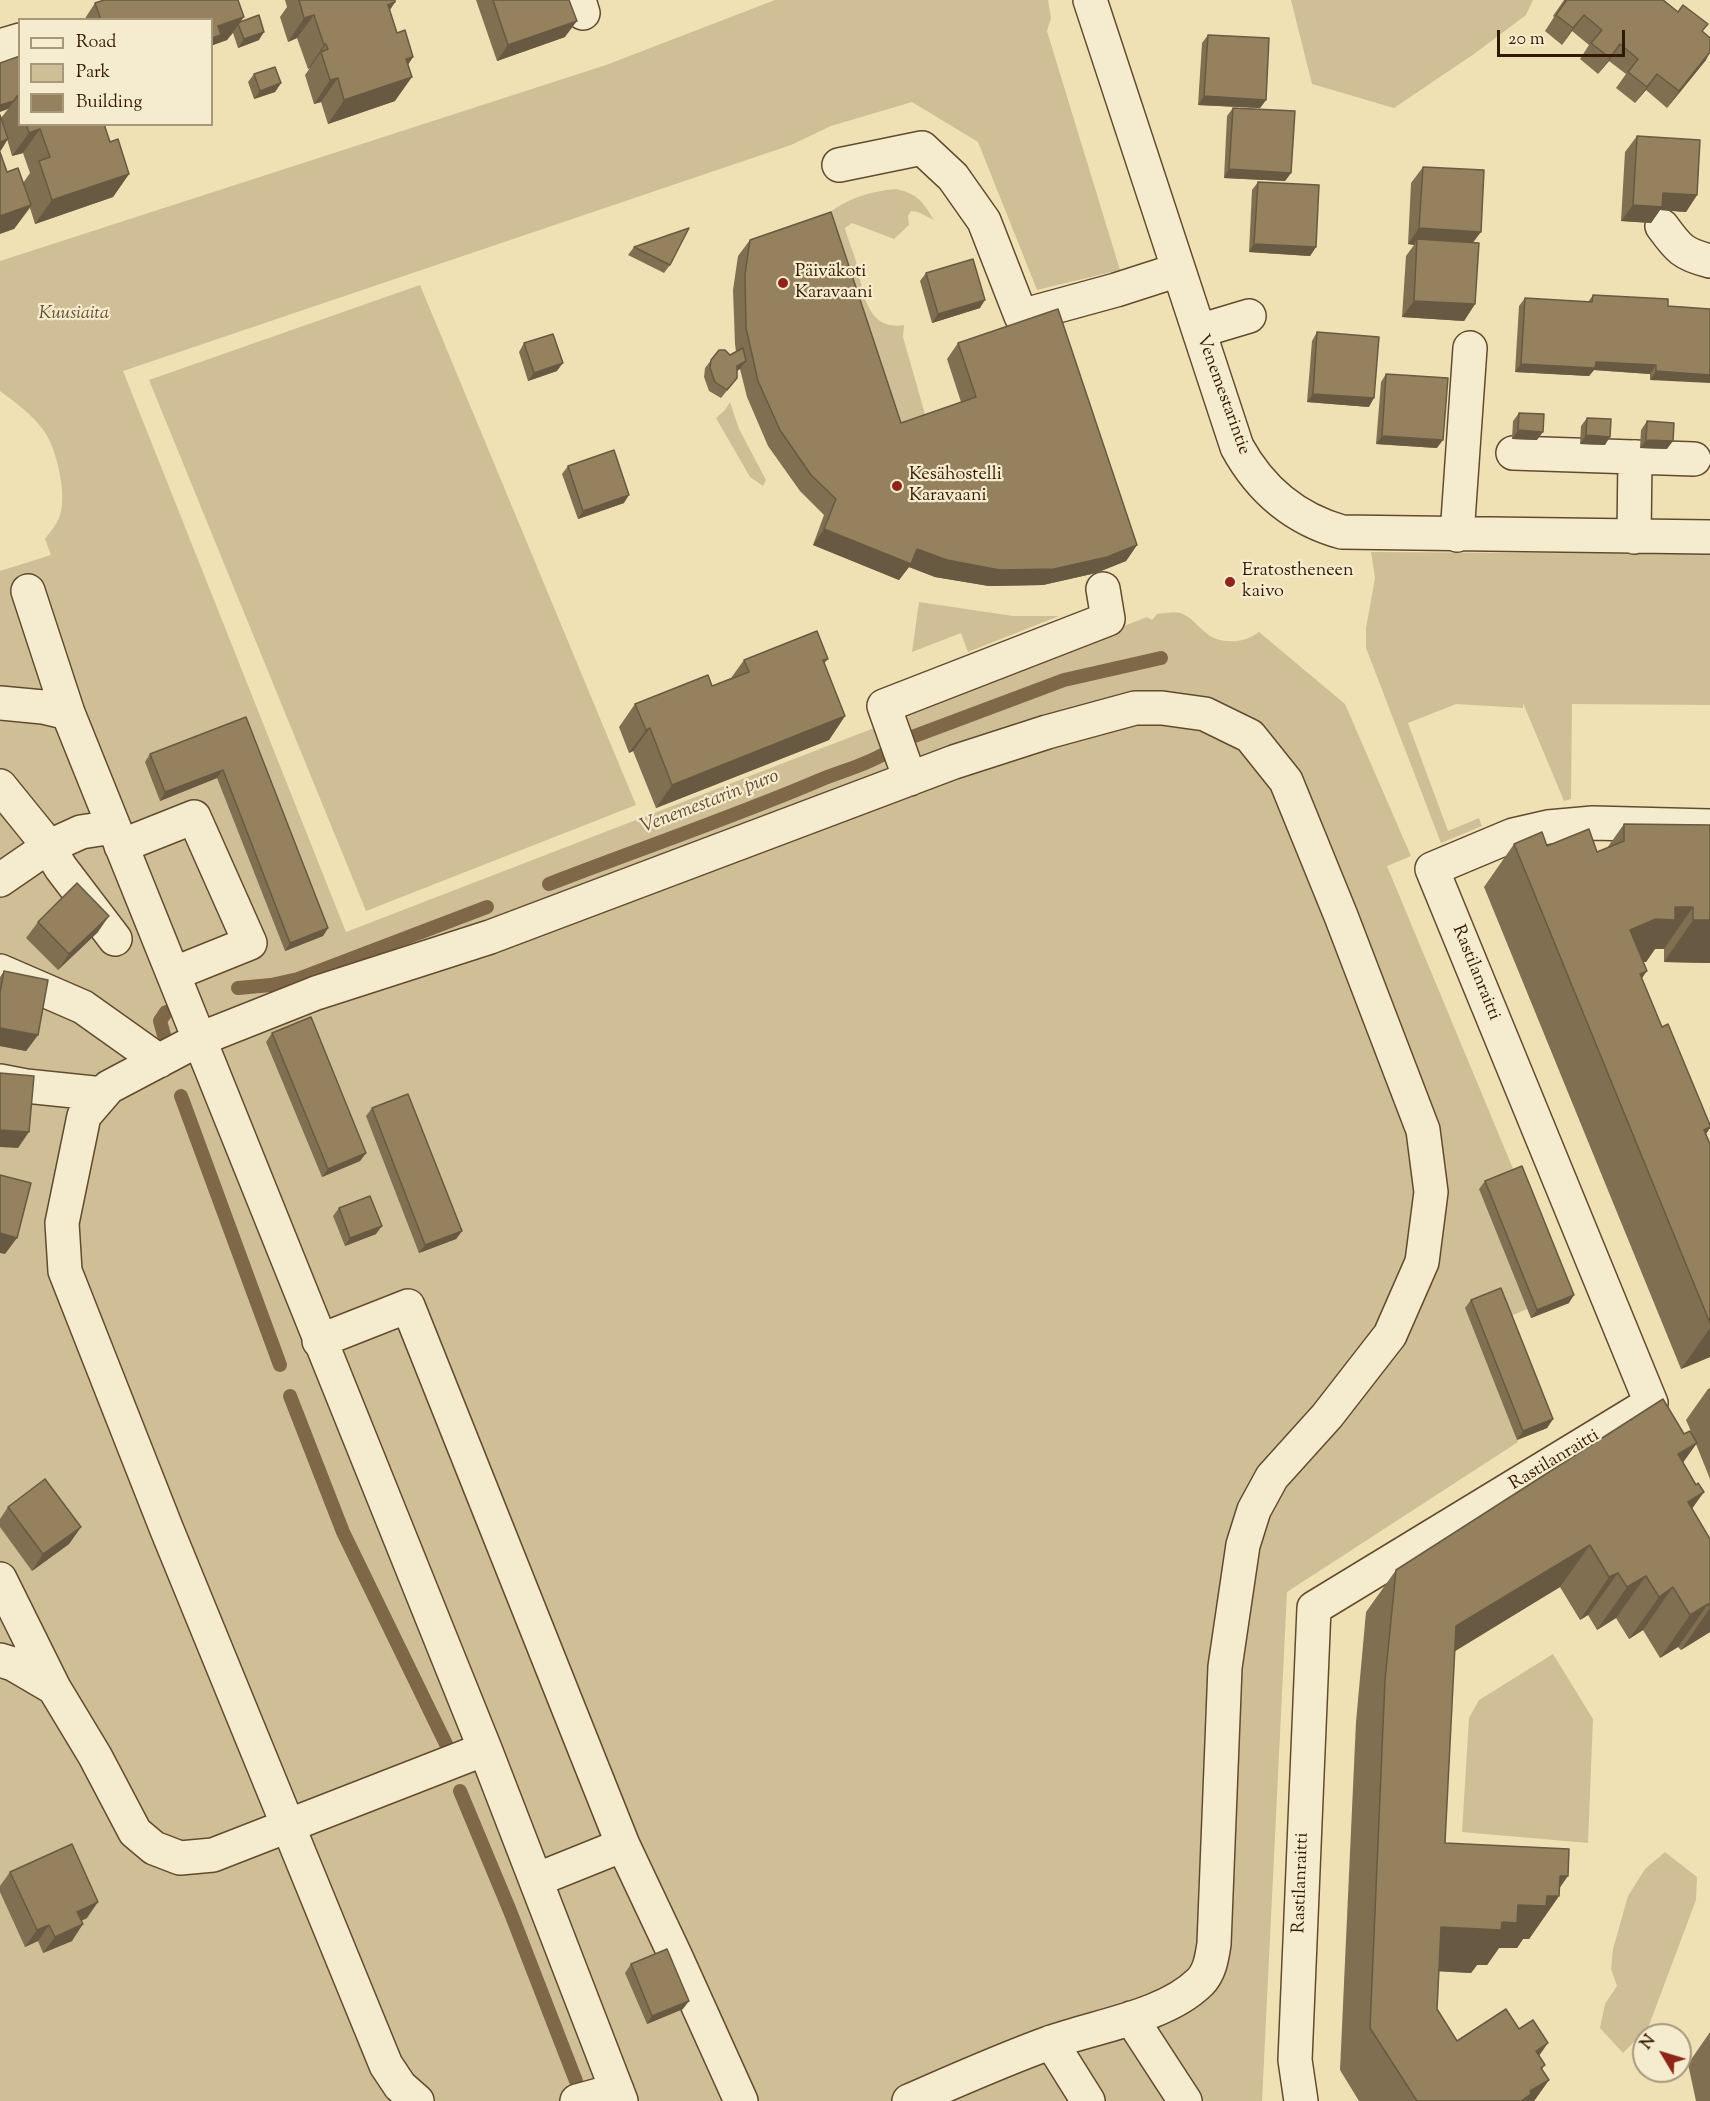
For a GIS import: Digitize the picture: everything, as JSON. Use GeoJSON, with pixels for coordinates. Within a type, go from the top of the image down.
{"type":"FeatureCollection","features":[{"type":"Feature","properties":{"kind":"street","name":"Venemestarintie"},"geometry":{"type":"LineString","coordinates":[[1090,0],[1237,447],[1247,465],[1266,489],[1288,507],[1320,526],[1342,532],[1710,537]]}},
{"type":"Feature","properties":{"kind":"street"},"geometry":{"type":"LineString","coordinates":[[0,46],[18,41]]}},
{"type":"Feature","properties":{"kind":"street"},"geometry":{"type":"LineString","coordinates":[[839,165],[922,148],[953,177],[984,221],[1021,316],[1179,270]]}},
{"type":"Feature","properties":{"kind":"street"},"geometry":{"type":"LineString","coordinates":[[1662,226],[1678,247],[1693,256],[1710,261]]}},
{"type":"Feature","properties":{"kind":"street"},"geometry":{"type":"LineString","coordinates":[[1199,331],[1249,316]]}},
{"type":"Feature","properties":{"kind":"street"},"geometry":{"type":"LineString","coordinates":[[1457,535],[1470,348]]}},
{"type":"Feature","properties":{"kind":"street"},"geometry":{"type":"LineString","coordinates":[[1513,453],[1694,459]]}},
{"type":"Feature","properties":{"kind":"street"},"geometry":{"type":"LineString","coordinates":[[1634,537],[1635,457]]}},
{"type":"Feature","properties":{"kind":"street"},"geometry":{"type":"LineString","coordinates":[[910,779],[884,706],[1108,619],[1103,589]]}},
{"type":"Feature","properties":{"kind":"street"},"geometry":{"type":"LineString","coordinates":[[28,591],[68,713],[485,1749],[619,2096],[577,2101]]}},
{"type":"Feature","properties":{"kind":"street"},"geometry":{"type":"LineString","coordinates":[[0,703],[43,707],[68,713]]}},
{"type":"Feature","properties":{"kind":"street"},"geometry":{"type":"LineString","coordinates":[[417,2101],[400,2086],[386,2066],[167,1530],[65,1271],[62,1223],[84,1116],[109,1087],[200,1039],[316,993],[490,937],[910,779],[1047,732],[1135,708],[1162,708],[1205,714],[1250,736],[1286,781],[1341,916],[1423,1130],[1431,1192],[1422,1262],[1390,1335],[1328,1416],[1272,1477],[1254,1510],[1243,1545],[1225,1667],[1214,1944],[1211,1963],[1202,1981],[1177,2000],[1131,2018],[1051,2042],[909,2101]]}},
{"type":"Feature","properties":{"kind":"street"},"geometry":{"type":"LineString","coordinates":[[0,786],[115,939]]}},
{"type":"Feature","properties":{"kind":"street"},"geometry":{"type":"LineString","coordinates":[[0,880],[48,848],[81,832],[117,837],[194,817],[250,943],[173,974]]}},
{"type":"Feature","properties":{"kind":"street","name":"Rastilanraitti"},"geometry":{"type":"LineString","coordinates":[[1301,2101],[1294,2060],[1314,1608],[1651,1403],[1432,869],[1513,835],[1573,823],[1710,826]]}},
{"type":"Feature","properties":{"kind":"street"},"geometry":{"type":"LineString","coordinates":[[0,971],[83,1007],[159,1061]]}},
{"type":"Feature","properties":{"kind":"street"},"geometry":{"type":"LineString","coordinates":[[0,1081],[103,1094]]}},
{"type":"Feature","properties":{"kind":"street"},"geometry":{"type":"LineString","coordinates":[[319,1341],[408,1306],[623,1845],[741,2101]]}},
{"type":"Feature","properties":{"kind":"street"},"geometry":{"type":"LineString","coordinates":[[0,1579],[54,1688],[95,1756],[135,1832],[153,1848],[180,1858],[213,1855],[485,1749]]}},
{"type":"Feature","properties":{"kind":"street"},"geometry":{"type":"LineString","coordinates":[[0,1660],[13,1664],[54,1688]]}},
{"type":"Feature","properties":{"kind":"street"},"geometry":{"type":"LineString","coordinates":[[536,1880],[623,1845]]}},
{"type":"Feature","properties":{"kind":"street"},"geometry":{"type":"LineString","coordinates":[[1131,2018],[1185,2101]]}},
{"type":"Feature","properties":{"kind":"street"},"geometry":{"type":"LineString","coordinates":[[1051,2042],[1088,2101]]}},
{"type":"Feature","properties":{"kind":"green space","name":"Kuusiaita"},"geometry":{"type":"Polygon","coordinates":[[[775,0],[1048,0],[1051,18],[1047,31],[1120,270],[1037,290],[978,142],[912,102],[831,126],[791,145],[123,371],[346,932],[1001,679],[1008,671],[1147,617],[1152,620],[1157,614],[1182,613],[1210,636],[1223,641],[1242,640],[1259,632],[1345,704],[1411,856],[1387,866],[1569,1303],[1531,1318],[1527,1309],[1504,1319],[1547,1428],[1517,1439],[1518,1442],[1287,1592],[1262,2101],[0,2101],[0,571],[51,555],[45,539],[54,528],[61,511],[62,488],[57,462],[44,431],[29,414],[0,391],[0,261],[606,65],[775,0]]]}},
{"type":"Feature","properties":{"kind":"green space"},"geometry":{"type":"Polygon","coordinates":[[[1291,0],[1533,0],[1526,15],[1474,54],[1394,108],[1312,84],[1291,0]]]}},
{"type":"Feature","properties":{"kind":"green space"},"geometry":{"type":"Polygon","coordinates":[[[897,189],[919,200],[934,220],[911,211],[908,216],[909,225],[894,239],[852,223],[845,228],[872,313],[880,321],[890,325],[904,325],[903,337],[927,421],[891,435],[820,220],[856,198],[897,189]]]}},
{"type":"Feature","properties":{"kind":"green space"},"geometry":{"type":"Polygon","coordinates":[[[420,285],[636,805],[366,911],[149,380],[420,285]]]}},
{"type":"Feature","properties":{"kind":"green space"},"geometry":{"type":"Polygon","coordinates":[[[730,402],[739,429],[766,480],[763,486],[750,477],[716,418],[730,402]]]}},
{"type":"Feature","properties":{"kind":"green space"},"geometry":{"type":"Polygon","coordinates":[[[1371,552],[1710,554],[1710,705],[1572,704],[1571,799],[1564,801],[1523,703],[1523,708],[1456,704],[1408,723],[1448,831],[1479,818],[1482,826],[1441,843],[1366,648],[1366,628],[1375,578],[1371,552]]]}},
{"type":"Feature","properties":{"kind":"green space"},"geometry":{"type":"Polygon","coordinates":[[[919,602],[1013,616],[1059,616],[968,652],[961,633],[912,652],[919,602]]]}},
{"type":"Feature","properties":{"kind":"green space"},"geometry":{"type":"Polygon","coordinates":[[[1553,1654],[1593,1719],[1588,1843],[1462,1832],[1469,1718],[1479,1700],[1553,1654]]]}},
{"type":"Feature","properties":{"kind":"green space"},"geometry":{"type":"Polygon","coordinates":[[[1665,1852],[1697,1877],[1696,1900],[1650,2023],[1632,2023],[1632,2044],[1623,2053],[1600,2028],[1605,2004],[1617,1986],[1611,1969],[1613,1949],[1628,1896],[1645,1869],[1665,1852]]]}},
{"type":"Feature","properties":{"kind":"building"},"geometry":{"type":"Polygon","coordinates":[[[104,0],[238,0],[244,17],[218,26],[221,35],[213,38],[213,18],[100,18],[95,3],[104,0]]]}},
{"type":"Feature","properties":{"kind":"building"},"geometry":{"type":"Polygon","coordinates":[[[299,0],[395,0],[388,5],[397,33],[405,30],[413,57],[406,59],[412,77],[344,100],[338,78],[330,80],[321,52],[328,49],[326,44],[324,45],[314,15],[304,18],[299,0]]]}},
{"type":"Feature","properties":{"kind":"building"},"geometry":{"type":"Polygon","coordinates":[[[493,0],[569,0],[577,21],[508,45],[493,0]]]}},
{"type":"Feature","properties":{"kind":"building"},"geometry":{"type":"Polygon","coordinates":[[[1565,0],[1663,0],[1678,12],[1683,5],[1708,24],[1702,31],[1710,38],[1710,52],[1679,91],[1657,74],[1647,87],[1628,72],[1638,59],[1620,44],[1610,58],[1591,43],[1602,30],[1584,15],[1573,28],[1556,15],[1565,0]]]}},
{"type":"Feature","properties":{"kind":"building"},"geometry":{"type":"Polygon","coordinates":[[[259,15],[264,32],[244,39],[238,24],[259,15]]]}},
{"type":"Feature","properties":{"kind":"building"},"geometry":{"type":"Polygon","coordinates":[[[1208,35],[1269,38],[1266,100],[1204,96],[1208,35]]]}},
{"type":"Feature","properties":{"kind":"building"},"geometry":{"type":"Polygon","coordinates":[[[18,57],[18,96],[14,101],[0,105],[0,63],[18,57]]]}},
{"type":"Feature","properties":{"kind":"building"},"geometry":{"type":"Polygon","coordinates":[[[275,67],[281,83],[260,91],[254,74],[275,67]]]}},
{"type":"Feature","properties":{"kind":"building"},"geometry":{"type":"Polygon","coordinates":[[[1233,108],[1295,111],[1291,173],[1229,169],[1233,108]]]}},
{"type":"Feature","properties":{"kind":"building"},"geometry":{"type":"Polygon","coordinates":[[[0,115],[8,139],[0,142],[0,115]]]}},
{"type":"Feature","properties":{"kind":"building"},"geometry":{"type":"Polygon","coordinates":[[[27,126],[105,126],[110,142],[118,139],[129,174],[52,200],[39,161],[50,157],[40,129],[29,133],[27,126]]]}},
{"type":"Feature","properties":{"kind":"building"},"geometry":{"type":"Polygon","coordinates":[[[1637,136],[1700,140],[1697,195],[1663,193],[1662,207],[1633,205],[1637,136]]]}},
{"type":"Feature","properties":{"kind":"building"},"geometry":{"type":"Polygon","coordinates":[[[0,152],[7,172],[18,168],[31,205],[0,216],[0,152]]]}},
{"type":"Feature","properties":{"kind":"building"},"geometry":{"type":"Polygon","coordinates":[[[1423,167],[1484,170],[1481,232],[1419,228],[1423,167]]]}},
{"type":"Feature","properties":{"kind":"building"},"geometry":{"type":"Polygon","coordinates":[[[1258,182],[1319,185],[1316,247],[1254,244],[1258,182]]]}},
{"type":"Feature","properties":{"kind":"building"},"geometry":{"type":"Polygon","coordinates":[[[831,212],[901,423],[976,397],[958,343],[1058,309],[1137,545],[1107,557],[1054,569],[1000,570],[947,560],[917,549],[911,564],[824,529],[836,499],[811,475],[780,430],[758,381],[746,328],[745,274],[750,240],[831,212]]]}},
{"type":"Feature","properties":{"kind":"building"},"geometry":{"type":"Polygon","coordinates":[[[689,228],[670,265],[634,247],[689,228]]]}},
{"type":"Feature","properties":{"kind":"building"},"geometry":{"type":"Polygon","coordinates":[[[1417,239],[1479,243],[1475,304],[1414,301],[1417,239]]]}},
{"type":"Feature","properties":{"kind":"building"},"geometry":{"type":"Polygon","coordinates":[[[973,259],[985,300],[938,314],[926,273],[973,259]]]}},
{"type":"Feature","properties":{"kind":"building"},"geometry":{"type":"Polygon","coordinates":[[[1593,295],[1668,299],[1668,306],[1710,309],[1710,375],[1656,371],[1656,365],[1596,362],[1595,368],[1521,364],[1525,298],[1592,302],[1593,295]]]}},
{"type":"Feature","properties":{"kind":"building"},"geometry":{"type":"Polygon","coordinates":[[[1317,332],[1379,337],[1374,398],[1313,394],[1317,332]]]}},
{"type":"Feature","properties":{"kind":"building"},"geometry":{"type":"Polygon","coordinates":[[[553,334],[563,363],[534,373],[524,343],[553,334]]]}},
{"type":"Feature","properties":{"kind":"building"},"geometry":{"type":"Polygon","coordinates":[[[743,348],[746,361],[737,366],[737,378],[727,390],[715,382],[710,368],[711,360],[719,350],[725,350],[730,355],[743,348]]]}},
{"type":"Feature","properties":{"kind":"building"},"geometry":{"type":"Polygon","coordinates":[[[1386,374],[1448,378],[1443,440],[1382,436],[1386,374]]]}},
{"type":"Feature","properties":{"kind":"building"},"geometry":{"type":"Polygon","coordinates":[[[1519,413],[1544,414],[1543,432],[1518,430],[1519,413]]]}},
{"type":"Feature","properties":{"kind":"building"},"geometry":{"type":"Polygon","coordinates":[[[1587,418],[1611,419],[1610,437],[1586,435],[1587,418]]]}},
{"type":"Feature","properties":{"kind":"building"},"geometry":{"type":"Polygon","coordinates":[[[1647,421],[1674,423],[1673,441],[1646,440],[1647,421]]]}},
{"type":"Feature","properties":{"kind":"building"},"geometry":{"type":"Polygon","coordinates":[[[614,450],[629,495],[583,511],[568,466],[614,450]]]}},
{"type":"Feature","properties":{"kind":"building"},"geometry":{"type":"Polygon","coordinates":[[[817,631],[828,659],[823,660],[845,716],[672,785],[650,728],[646,730],[635,704],[708,675],[712,686],[749,672],[744,660],[817,631]]]}},
{"type":"Feature","properties":{"kind":"building"},"geometry":{"type":"Polygon","coordinates":[[[246,717],[328,928],[290,943],[223,770],[165,792],[150,754],[246,717]]]}},
{"type":"Feature","properties":{"kind":"building"},"geometry":{"type":"Polygon","coordinates":[[[1624,824],[1710,825],[1710,920],[1693,920],[1693,907],[1675,907],[1675,920],[1656,919],[1630,930],[1647,971],[1640,974],[1662,1027],[1668,1024],[1710,1125],[1704,1130],[1710,1144],[1710,1323],[1514,844],[1542,832],[1547,846],[1589,829],[1597,852],[1624,841],[1624,824]]]}},
{"type":"Feature","properties":{"kind":"building"},"geometry":{"type":"Polygon","coordinates":[[[77,883],[109,916],[69,954],[38,922],[77,883]]]}},
{"type":"Feature","properties":{"kind":"building"},"geometry":{"type":"Polygon","coordinates":[[[4,971],[48,980],[38,1035],[0,1028],[0,993],[4,971]]]}},
{"type":"Feature","properties":{"kind":"building"},"geometry":{"type":"Polygon","coordinates":[[[311,1017],[366,1153],[328,1169],[272,1033],[311,1017]]]}},
{"type":"Feature","properties":{"kind":"building"},"geometry":{"type":"Polygon","coordinates":[[[0,1073],[34,1076],[29,1132],[0,1130],[0,1073]]]}},
{"type":"Feature","properties":{"kind":"building"},"geometry":{"type":"Polygon","coordinates":[[[408,1094],[462,1231],[425,1245],[372,1108],[408,1094]]]}},
{"type":"Feature","properties":{"kind":"building"},"geometry":{"type":"Polygon","coordinates":[[[1522,1166],[1574,1295],[1537,1310],[1485,1181],[1522,1166]]]}},
{"type":"Feature","properties":{"kind":"building"},"geometry":{"type":"Polygon","coordinates":[[[0,1175],[31,1183],[17,1238],[0,1233],[0,1175]]]}},
{"type":"Feature","properties":{"kind":"building"},"geometry":{"type":"Polygon","coordinates":[[[370,1196],[382,1226],[350,1238],[339,1208],[370,1196]]]}},
{"type":"Feature","properties":{"kind":"building"},"geometry":{"type":"Polygon","coordinates":[[[1501,1288],[1553,1419],[1523,1431],[1471,1300],[1501,1288]]]}},
{"type":"Feature","properties":{"kind":"building"},"geometry":{"type":"Polygon","coordinates":[[[1663,1399],[1684,1434],[1690,1431],[1697,1443],[1678,1454],[1696,1485],[1698,1483],[1704,1492],[1688,1502],[1710,1539],[1710,1607],[1708,1604],[1690,1615],[1673,1587],[1659,1597],[1646,1576],[1627,1587],[1618,1573],[1609,1577],[1590,1545],[1456,1626],[1445,1843],[1569,1849],[1568,1876],[1560,1876],[1559,1896],[1547,1896],[1546,1906],[1518,1905],[1517,1923],[1502,1922],[1501,1930],[1441,1927],[1437,2009],[1457,2041],[1506,2009],[1519,2029],[1533,2020],[1548,2043],[1536,2051],[1545,2065],[1541,2068],[1549,2080],[1530,2091],[1531,2094],[1521,2101],[1417,2101],[1370,2028],[1385,1680],[1396,1570],[1663,1399]]]}},
{"type":"Feature","properties":{"kind":"building"},"geometry":{"type":"Polygon","coordinates":[[[45,1479],[81,1527],[43,1554],[8,1507],[45,1479]]]}},
{"type":"Feature","properties":{"kind":"building"},"geometry":{"type":"Polygon","coordinates":[[[72,1844],[98,1902],[77,1912],[83,1924],[55,1937],[49,1925],[37,1930],[10,1872],[72,1844]]]}},
{"type":"Feature","properties":{"kind":"building"},"geometry":{"type":"Polygon","coordinates":[[[667,1949],[689,2001],[652,2016],[631,1964],[667,1949]]]}},
{"type":"Feature","properties":{"kind":"waterway","name":"Venemestarin puro"},"geometry":{"type":"LineString","coordinates":[[912,737],[1064,680],[1161,658]]}},
{"type":"Feature","properties":{"kind":"waterway","name":"Venemestarin puro"},"geometry":{"type":"LineString","coordinates":[[549,884],[753,807],[884,754]]}},
{"type":"Feature","properties":{"kind":"waterway","name":"Venemestarin puro"},"geometry":{"type":"LineString","coordinates":[[238,988],[271,985],[298,979],[487,907]]}},
{"type":"Feature","properties":{"kind":"waterway"},"geometry":{"type":"LineString","coordinates":[[164,1035],[160,1021],[166,1012]]}},
{"type":"Feature","properties":{"kind":"waterway"},"geometry":{"type":"LineString","coordinates":[[181,1096],[280,1365]]}},
{"type":"Feature","properties":{"kind":"waterway"},"geometry":{"type":"LineString","coordinates":[[290,1396],[343,1532],[446,1744]]}},
{"type":"Feature","properties":{"kind":"waterway"},"geometry":{"type":"LineString","coordinates":[[460,1791],[510,1911],[576,2081]]}},
{"type":"Feature","properties":{"kind":"place","name":"Päiväkoti Karavaani"},"geometry":{"type":"Point","coordinates":[783,283]}},
{"type":"Feature","properties":{"kind":"place","name":"Kesähostelli Karavaani"},"geometry":{"type":"Point","coordinates":[897,486]}},
{"type":"Feature","properties":{"kind":"place","name":"Eratostheneen kaivo"},"geometry":{"type":"Point","coordinates":[1230,582]}}]}
